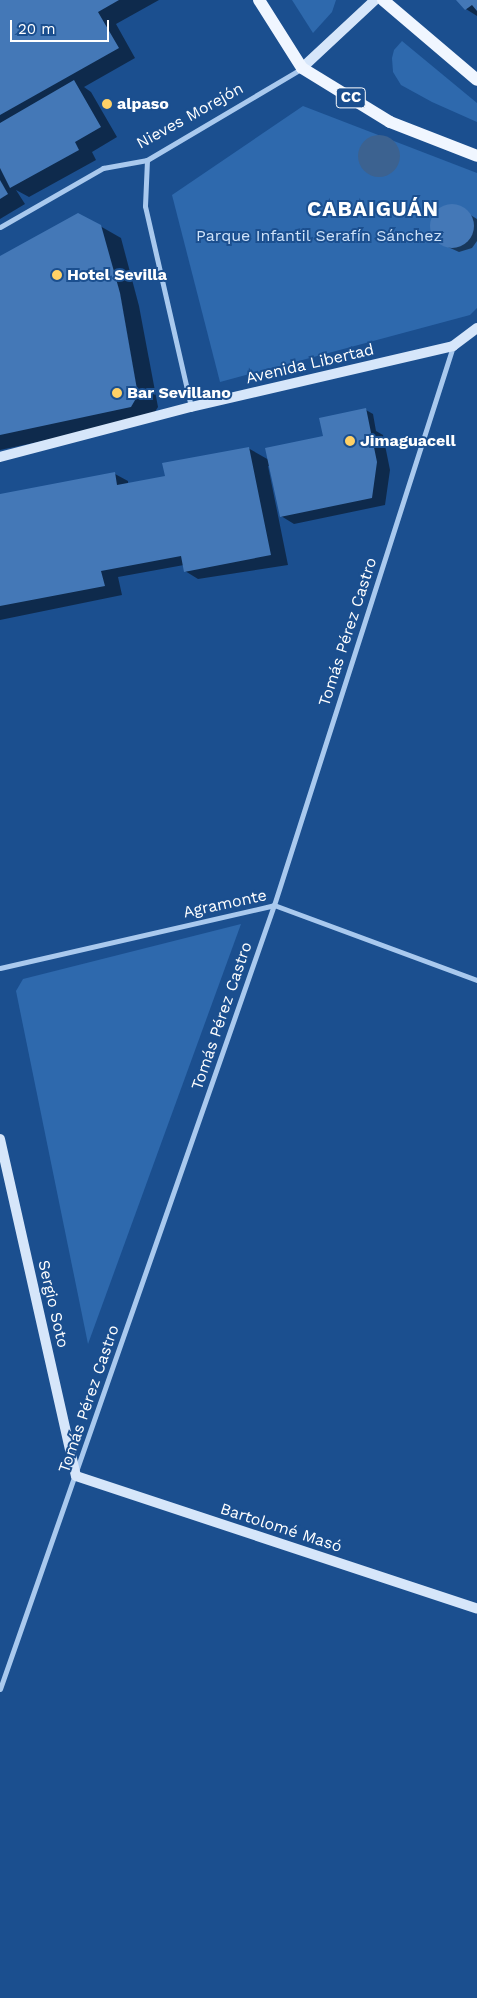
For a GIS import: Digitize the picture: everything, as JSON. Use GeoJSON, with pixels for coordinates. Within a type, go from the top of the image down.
{"type":"FeatureCollection","features":[{"type":"Feature","properties":{"kind":"main road","name":"CC"},"geometry":{"type":"LineString","coordinates":[[259,0],[302,68],[390,122],[477,156]]}},
{"type":"Feature","properties":{"kind":"main road"},"geometry":{"type":"LineString","coordinates":[[383,0],[477,80]]}},
{"type":"Feature","properties":{"kind":"street","name":"Nieves Morejón"},"geometry":{"type":"LineString","coordinates":[[0,227],[103,168],[147,160],[302,68],[375,0]]}},
{"type":"Feature","properties":{"kind":"street"},"geometry":{"type":"LineString","coordinates":[[147,160],[145,206],[190,407]]}},
{"type":"Feature","properties":{"kind":"street","name":"Avenida Libertad"},"geometry":{"type":"LineString","coordinates":[[0,456],[190,407],[453,346],[477,328]]}},
{"type":"Feature","properties":{"kind":"street","name":"Tomás Pérez Castro"},"geometry":{"type":"LineString","coordinates":[[0,1689],[274,905],[453,346]]}},
{"type":"Feature","properties":{"kind":"street","name":"Agramonte"},"geometry":{"type":"LineString","coordinates":[[0,968],[274,905],[477,980]]}},
{"type":"Feature","properties":{"kind":"street","name":"Sergio Soto"},"geometry":{"type":"LineString","coordinates":[[0,1139],[76,1476]]}},
{"type":"Feature","properties":{"kind":"street","name":"Bartolomé Masó"},"geometry":{"type":"LineString","coordinates":[[76,1476],[477,1609]]}},
{"type":"Feature","properties":{"kind":"green space"},"geometry":{"type":"Polygon","coordinates":[[[292,0],[336,0],[332,12],[313,33],[292,0]]]}},
{"type":"Feature","properties":{"kind":"green space"},"geometry":{"type":"Polygon","coordinates":[[[402,41],[477,103],[477,122],[432,102],[401,85],[393,72],[392,58],[394,50],[402,41]]]}},
{"type":"Feature","properties":{"kind":"green space","name":"Parque Infantil Serafín Sánchez"},"geometry":{"type":"Polygon","coordinates":[[[303,106],[477,173],[477,308],[470,315],[220,382],[172,195],[303,106]]]}},
{"type":"Feature","properties":{"kind":"green space"},"geometry":{"type":"Polygon","coordinates":[[[241,924],[88,1344],[16,991],[23,979],[241,924]]]}},
{"type":"Feature","properties":{"kind":"shaded area"},"geometry":{"type":"Polygon","coordinates":[[[383,135],[391,138],[397,144],[400,156],[397,168],[391,174],[375,177],[367,174],[361,168],[358,152],[361,144],[367,138],[383,135]]]}},
{"type":"Feature","properties":{"kind":"building"},"geometry":{"type":"Polygon","coordinates":[[[0,0],[119,0],[98,12],[119,48],[0,115],[0,0]]]}},
{"type":"Feature","properties":{"kind":"building"},"geometry":{"type":"Polygon","coordinates":[[[456,0],[477,0],[477,11],[472,5],[465,10],[456,0]]]}},
{"type":"Feature","properties":{"kind":"building"},"geometry":{"type":"Polygon","coordinates":[[[74,80],[101,127],[75,142],[79,150],[10,188],[0,168],[0,123],[74,80]]]}},
{"type":"Feature","properties":{"kind":"building"},"geometry":{"type":"Polygon","coordinates":[[[0,180],[8,194],[0,199],[0,180]]]}},
{"type":"Feature","properties":{"kind":"building"},"geometry":{"type":"Polygon","coordinates":[[[456,204],[468,210],[473,217],[473,235],[468,242],[461,247],[448,248],[440,245],[433,238],[430,222],[433,214],[440,207],[456,204]]]}},
{"type":"Feature","properties":{"kind":"building"},"geometry":{"type":"Polygon","coordinates":[[[78,213],[101,225],[120,293],[138,395],[131,407],[0,435],[0,256],[78,213]]]}},
{"type":"Feature","properties":{"kind":"building"},"geometry":{"type":"Polygon","coordinates":[[[366,408],[377,462],[372,498],[280,517],[265,448],[323,436],[319,418],[366,408]]]}},
{"type":"Feature","properties":{"kind":"building"},"geometry":{"type":"Polygon","coordinates":[[[249,447],[271,555],[184,572],[181,556],[101,571],[105,586],[0,606],[0,494],[115,472],[117,485],[165,476],[162,463],[249,447]]]}},
{"type":"Feature","properties":{"kind":"place","name":"alpaso"},"geometry":{"type":"Point","coordinates":[107,104]}},
{"type":"Feature","properties":{"kind":"place","name":"Hotel Sevilla"},"geometry":{"type":"Point","coordinates":[57,275]}},
{"type":"Feature","properties":{"kind":"place","name":"Bar Sevillano"},"geometry":{"type":"Point","coordinates":[117,393]}},
{"type":"Feature","properties":{"kind":"place","name":"Jimaguacell"},"geometry":{"type":"Point","coordinates":[350,441]}},
{"type":"Feature","properties":{"kind":"district","name":"CABAIGUÁN"},"geometry":{"type":"Point","coordinates":[373,209]}}]}
